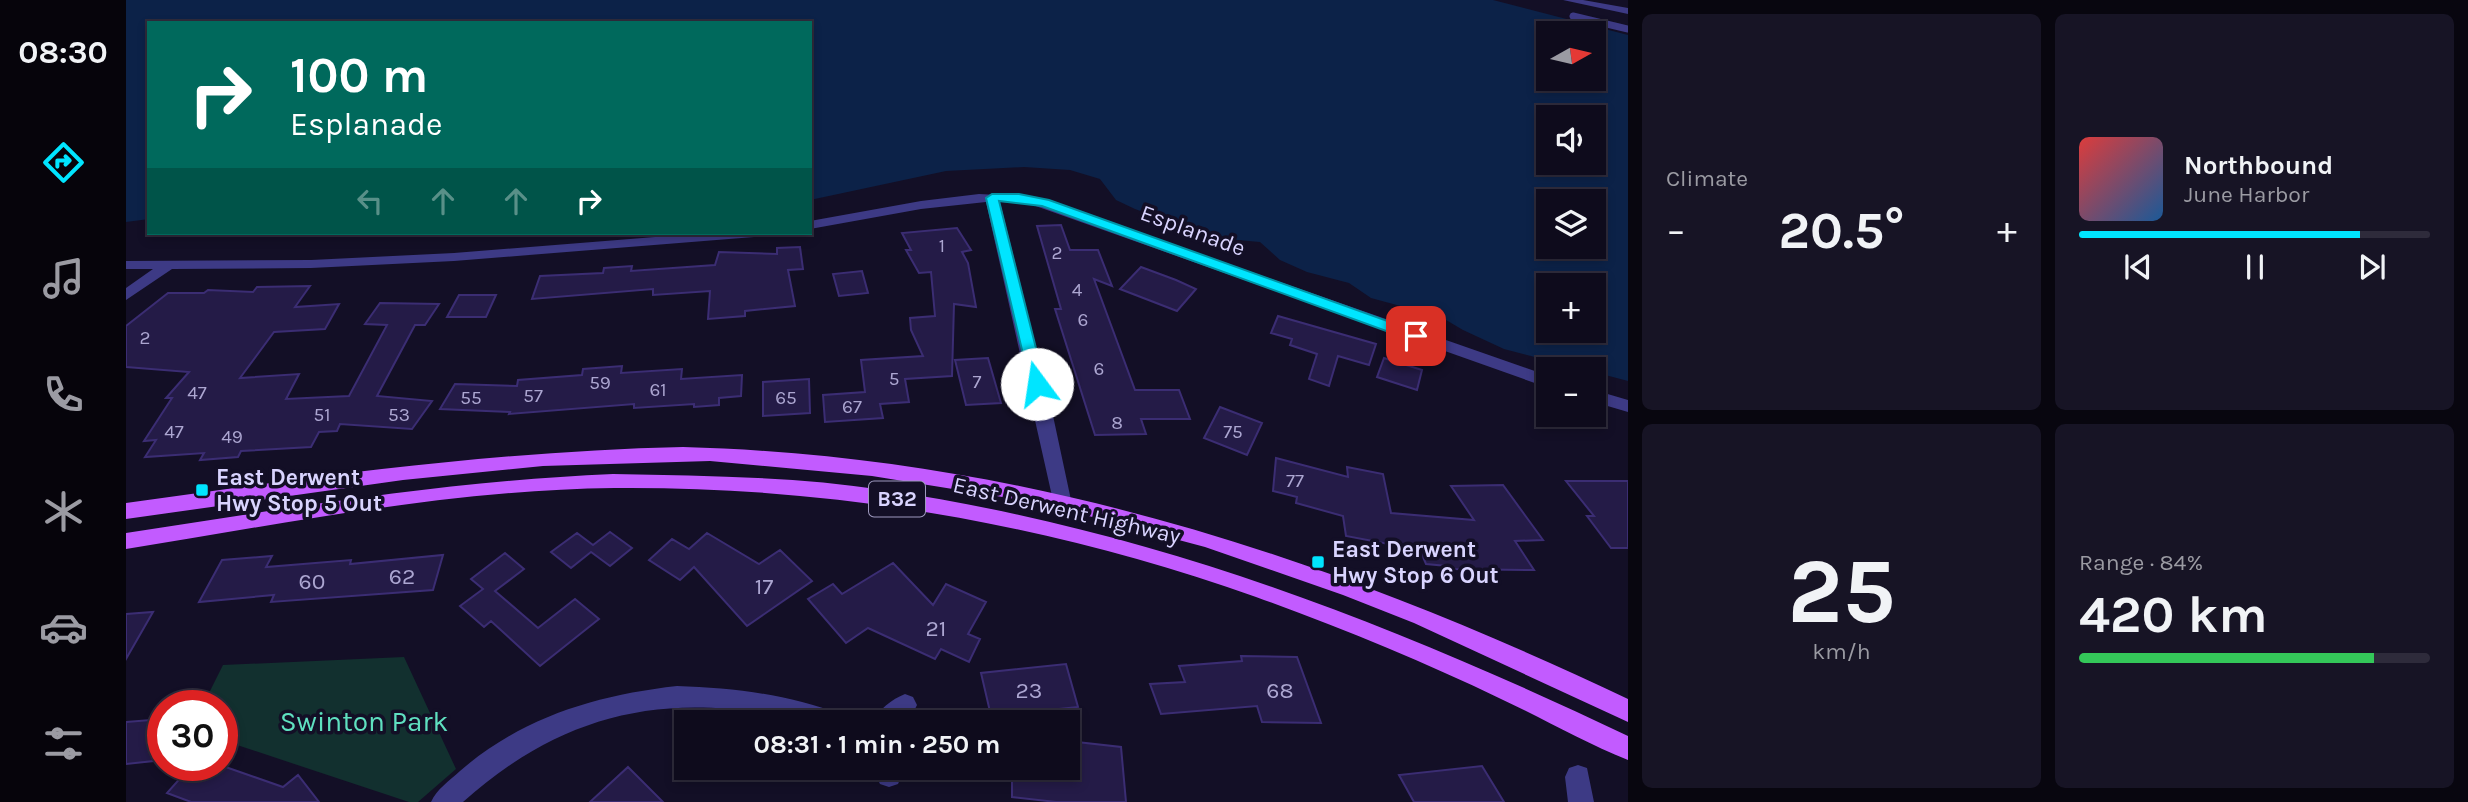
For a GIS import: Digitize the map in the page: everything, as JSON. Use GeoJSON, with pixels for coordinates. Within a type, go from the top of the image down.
{"type":"FeatureCollection","features":[{"type":"Feature","properties":{"kind":"main road","name":"East Derwent Highway"},"geometry":{"type":"LineString","coordinates":[[126,511],[404,472],[513,460],[687,454],[807,460],[944,479],[1061,500],[1238,551],[1346,588],[1461,634],[1628,711]]}},
{"type":"Feature","properties":{"kind":"main road","name":"East Derwent Highway"},"geometry":{"type":"LineString","coordinates":[[126,541],[406,498],[524,485],[680,481],[757,484],[864,495],[1037,524],[1128,546],[1229,578],[1357,624],[1447,661],[1628,748]]}},
{"type":"Feature","properties":{"kind":"street"},"geometry":{"type":"LineString","coordinates":[[1568,0],[1627,10]]}},
{"type":"Feature","properties":{"kind":"street"},"geometry":{"type":"LineString","coordinates":[[992,198],[1043,411],[1061,500]]}},
{"type":"Feature","properties":{"kind":"street","name":"Esplanade"},"geometry":{"type":"LineString","coordinates":[[812,225],[945,202],[1019,198],[1045,203],[1536,377]]}},
{"type":"Feature","properties":{"kind":"street"},"geometry":{"type":"LineString","coordinates":[[126,265],[454,257],[729,235]]}},
{"type":"Feature","properties":{"kind":"street"},"geometry":{"type":"LineString","coordinates":[[126,295],[167,266]]}},
{"type":"Feature","properties":{"kind":"street"},"geometry":{"type":"LineString","coordinates":[[1606,400],[1628,406]]}},
{"type":"Feature","properties":{"kind":"street"},"geometry":{"type":"LineString","coordinates":[[444,802],[481,769],[515,745],[549,726],[613,704],[681,696],[722,698],[796,710]]}},
{"type":"Feature","properties":{"kind":"street"},"geometry":{"type":"LineString","coordinates":[[899,710],[905,705]]}},
{"type":"Feature","properties":{"kind":"lane"},"geometry":{"type":"LineString","coordinates":[[1573,16],[1628,29]]}},
{"type":"Feature","properties":{"kind":"green space","name":"Swinton Park"},"geometry":{"type":"Polygon","coordinates":[[[404,657],[456,769],[418,802],[409,802],[238,745],[238,690],[210,690],[223,665],[404,657]]]}},
{"type":"Feature","properties":{"kind":"water"},"geometry":{"type":"Polygon","coordinates":[[[126,0],[1493,0],[1574,21],[1536,21],[1536,91],[1606,91],[1606,29],[1628,35],[1628,381],[1606,375],[1606,357],[1536,357],[1504,349],[1441,317],[1371,298],[1349,283],[1307,272],[1280,260],[1260,242],[1215,238],[1135,209],[1116,200],[1100,179],[1070,170],[1024,167],[946,171],[812,200],[812,21],[147,21],[147,219],[126,222],[126,0]]]}},
{"type":"Feature","properties":{"kind":"building"},"geometry":{"type":"Polygon","coordinates":[[[1061,225],[1070,250],[1098,250],[1112,286],[1094,279],[1135,390],[1179,390],[1190,419],[1141,419],[1146,434],[1095,435],[1055,309],[1061,309],[1037,226],[1061,225]]]}},
{"type":"Feature","properties":{"kind":"building"},"geometry":{"type":"Polygon","coordinates":[[[957,228],[971,250],[962,252],[968,263],[976,307],[954,304],[952,376],[905,379],[909,402],[880,404],[883,418],[825,422],[823,395],[865,392],[861,360],[923,356],[911,330],[910,318],[935,316],[931,272],[919,273],[906,250],[911,250],[902,233],[957,228]]]}},
{"type":"Feature","properties":{"kind":"building"},"geometry":{"type":"Polygon","coordinates":[[[800,247],[803,269],[788,270],[795,306],[745,311],[745,316],[708,319],[710,291],[653,295],[653,289],[532,299],[540,276],[603,273],[604,268],[632,266],[631,271],[715,265],[719,252],[777,254],[777,248],[800,247]]]}},
{"type":"Feature","properties":{"kind":"building"},"geometry":{"type":"Polygon","coordinates":[[[1141,267],[1196,289],[1177,311],[1120,289],[1141,267]]]}},
{"type":"Feature","properties":{"kind":"building"},"geometry":{"type":"Polygon","coordinates":[[[862,271],[868,293],[839,296],[833,274],[862,271]]]}},
{"type":"Feature","properties":{"kind":"building"},"geometry":{"type":"Polygon","coordinates":[[[310,286],[295,307],[339,304],[325,329],[274,332],[240,378],[299,374],[286,399],[349,396],[387,325],[365,324],[380,303],[439,304],[425,325],[415,325],[377,396],[432,401],[412,429],[340,424],[337,431],[319,432],[311,447],[241,451],[238,457],[200,460],[204,453],[145,457],[156,440],[144,441],[172,398],[166,398],[189,372],[126,367],[126,326],[168,293],[204,293],[208,290],[253,292],[257,287],[310,286]]]}},
{"type":"Feature","properties":{"kind":"building"},"geometry":{"type":"Polygon","coordinates":[[[459,295],[496,295],[486,317],[447,317],[459,295]]]}},
{"type":"Feature","properties":{"kind":"building"},"geometry":{"type":"Polygon","coordinates":[[[1278,316],[1376,344],[1369,365],[1338,356],[1329,386],[1309,379],[1317,354],[1290,345],[1292,339],[1271,333],[1278,316]]]}},
{"type":"Feature","properties":{"kind":"building"},"geometry":{"type":"Polygon","coordinates":[[[988,358],[1001,403],[966,405],[955,360],[988,358]]]}},
{"type":"Feature","properties":{"kind":"building"},"geometry":{"type":"Polygon","coordinates":[[[1384,358],[1422,370],[1417,390],[1377,377],[1384,358]]]}},
{"type":"Feature","properties":{"kind":"building"},"geometry":{"type":"Polygon","coordinates":[[[622,366],[621,373],[682,369],[681,379],[742,375],[741,396],[719,398],[719,405],[694,407],[694,404],[634,408],[634,404],[509,414],[510,412],[440,409],[455,384],[517,386],[518,380],[582,375],[583,369],[622,366]]]}},
{"type":"Feature","properties":{"kind":"building"},"geometry":{"type":"Polygon","coordinates":[[[809,379],[810,413],[763,416],[763,382],[809,379]]]}},
{"type":"Feature","properties":{"kind":"building"},"geometry":{"type":"Polygon","coordinates":[[[1220,407],[1262,423],[1247,455],[1204,438],[1220,407]]]}},
{"type":"Feature","properties":{"kind":"building"},"geometry":{"type":"Polygon","coordinates":[[[1276,458],[1348,477],[1347,467],[1383,474],[1391,513],[1474,520],[1451,486],[1503,485],[1543,540],[1515,541],[1534,570],[1448,569],[1447,566],[1426,564],[1420,550],[1346,536],[1343,516],[1296,503],[1297,497],[1273,491],[1276,458]]]}},
{"type":"Feature","properties":{"kind":"building"},"geometry":{"type":"Polygon","coordinates":[[[1566,481],[1628,481],[1628,548],[1611,548],[1587,516],[1594,516],[1566,481]]]}},
{"type":"Feature","properties":{"kind":"building"},"geometry":{"type":"Polygon","coordinates":[[[610,532],[632,548],[610,566],[591,552],[571,568],[551,552],[577,533],[593,545],[610,532]]]}},
{"type":"Feature","properties":{"kind":"building"},"geometry":{"type":"Polygon","coordinates":[[[707,533],[759,564],[780,550],[812,581],[747,626],[694,567],[680,580],[649,560],[672,539],[689,549],[707,533]]]}},
{"type":"Feature","properties":{"kind":"building"},"geometry":{"type":"Polygon","coordinates":[[[505,553],[524,569],[495,591],[538,628],[575,599],[599,619],[540,666],[491,621],[484,627],[460,606],[483,589],[471,579],[505,553]]]}},
{"type":"Feature","properties":{"kind":"building"},"geometry":{"type":"Polygon","coordinates":[[[443,555],[433,590],[271,602],[274,595],[199,602],[222,560],[272,556],[266,567],[351,560],[350,564],[443,555]]]}},
{"type":"Feature","properties":{"kind":"building"},"geometry":{"type":"Polygon","coordinates":[[[893,563],[933,605],[946,584],[986,602],[968,634],[980,639],[969,662],[941,649],[935,659],[868,628],[846,643],[808,599],[833,584],[842,594],[893,563]]]}},
{"type":"Feature","properties":{"kind":"building"},"geometry":{"type":"Polygon","coordinates":[[[153,612],[126,659],[126,614],[153,612]]]}},
{"type":"Feature","properties":{"kind":"building"},"geometry":{"type":"Polygon","coordinates":[[[1241,656],[1297,657],[1321,723],[1262,722],[1257,706],[1161,714],[1150,684],[1185,682],[1179,666],[1242,661],[1241,656]]]}},
{"type":"Feature","properties":{"kind":"building"},"geometry":{"type":"Polygon","coordinates":[[[1066,664],[1078,707],[990,710],[981,673],[1066,664]]]}},
{"type":"Feature","properties":{"kind":"building"},"geometry":{"type":"Polygon","coordinates":[[[147,720],[147,762],[126,764],[126,722],[147,720]]]}},
{"type":"Feature","properties":{"kind":"building"},"geometry":{"type":"Polygon","coordinates":[[[1080,742],[1121,747],[1126,802],[1056,802],[1012,797],[1012,780],[1080,780],[1080,742]]]}},
{"type":"Feature","properties":{"kind":"building"},"geometry":{"type":"Polygon","coordinates":[[[1482,766],[1504,802],[1414,802],[1399,775],[1482,766]]]}},
{"type":"Feature","properties":{"kind":"building"},"geometry":{"type":"Polygon","coordinates":[[[628,767],[663,802],[590,802],[628,767]]]}},
{"type":"Feature","properties":{"kind":"building"},"geometry":{"type":"Polygon","coordinates":[[[238,771],[283,787],[298,775],[319,802],[191,802],[167,793],[178,781],[238,781],[238,771]]]}},
{"type":"Feature","properties":{"kind":"place","name":"East Derwent Hwy Stop 5 Out"},"geometry":{"type":"Point","coordinates":[202,490]}},
{"type":"Feature","properties":{"kind":"place","name":"East Derwent Hwy Stop 6 Out"},"geometry":{"type":"Point","coordinates":[1318,562]}},
{"type":"Feature","properties":{"kind":"route"},"geometry":{"type":"LineString","coordinates":[[1037,384],[992,198],[1019,198],[1045,203],[1416,336]]}}]}
